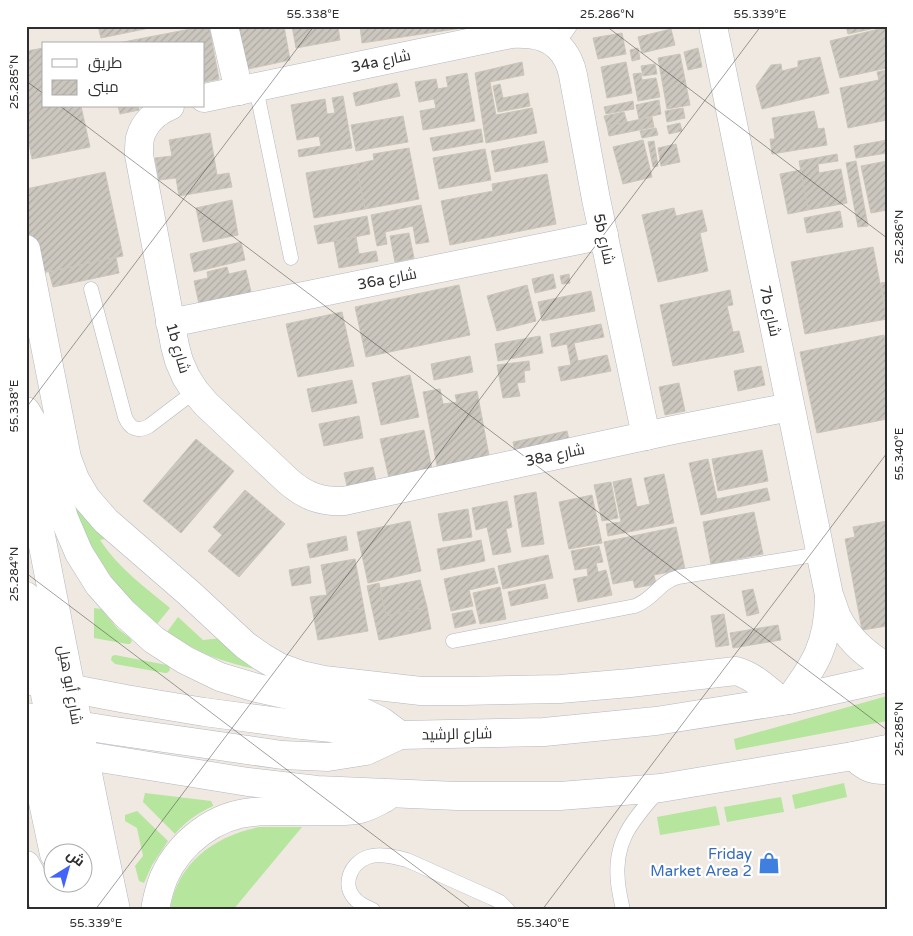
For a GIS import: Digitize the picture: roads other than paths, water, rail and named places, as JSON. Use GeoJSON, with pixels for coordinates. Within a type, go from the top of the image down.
{"type":"FeatureCollection","features":[{"type":"Feature","properties":{"kind":"street"},"geometry":{"type":"LineString","coordinates":[[224,26],[248,90]]}},
{"type":"Feature","properties":{"kind":"street","name":"7b شارع"},"geometry":{"type":"LineString","coordinates":[[713,26],[829,595],[837,617],[847,634],[873,660],[887,667]]}},
{"type":"Feature","properties":{"kind":"street","name":"34a شارع"},"geometry":{"type":"LineString","coordinates":[[205,98],[248,90],[490,32],[563,36]]}},
{"type":"Feature","properties":{"kind":"street","name":"5b شارع"},"geometry":{"type":"LineString","coordinates":[[563,36],[573,75],[646,436]]}},
{"type":"Feature","properties":{"kind":"street","name":"1b شارع"},"geometry":{"type":"LineString","coordinates":[[166,108],[148,122],[140,138],[139,154],[170,323],[179,361],[195,391],[206,404],[297,489],[308,496],[320,500]]}},
{"type":"Feature","properties":{"kind":"street","name":"36a شارع"},"geometry":{"type":"LineString","coordinates":[[170,323],[604,235]]}},
{"type":"Feature","properties":{"kind":"street"},"geometry":{"type":"LineString","coordinates":[[26,249],[68,458],[75,479],[86,498],[106,521],[262,657],[279,667],[324,680],[421,691],[560,689],[630,684],[736,671],[751,677],[785,701]]}},
{"type":"Feature","properties":{"kind":"street","name":"38a شارع"},"geometry":{"type":"LineString","coordinates":[[320,500],[332,502],[357,498],[790,407]]}},
{"type":"Feature","properties":{"kind":"street"},"geometry":{"type":"LineString","coordinates":[[26,411],[40,433],[64,518],[79,553],[99,585],[124,613],[154,640],[185,660],[220,677],[257,688],[360,711],[381,721],[400,735],[366,751],[328,757],[282,755],[35,719]]}},
{"type":"Feature","properties":{"kind":"street","name":"شارع أبو هيل"},"geometry":{"type":"LineString","coordinates":[[26,460],[83,755],[116,910]]}},
{"type":"Feature","properties":{"kind":"street","name":"7b شارع"},"geometry":{"type":"LineString","coordinates":[[785,701],[806,677],[817,658],[825,638],[829,617],[829,595]]}},
{"type":"Feature","properties":{"kind":"street"},"geometry":{"type":"LineString","coordinates":[[26,596],[34,682],[40,787],[52,844]]}},
{"type":"Feature","properties":{"kind":"street","name":"شارع الرشيد"},"geometry":{"type":"LineString","coordinates":[[34,682],[204,712],[400,735],[544,732],[656,721],[785,701],[887,678]]}},
{"type":"Feature","properties":{"kind":"street"},"geometry":{"type":"LineString","coordinates":[[38,748],[248,782],[317,790],[456,796],[560,796],[661,788],[887,749]]}},
{"type":"Feature","properties":{"kind":"street"},"geometry":{"type":"LineString","coordinates":[[38,748],[68,792],[78,844]]}},
{"type":"Feature","properties":{"kind":"street"},"geometry":{"type":"LineString","coordinates":[[853,756],[874,770],[887,770]]}},
{"type":"Feature","properties":{"kind":"street"},"geometry":{"type":"LineString","coordinates":[[155,910],[164,877],[172,862],[184,846],[214,824],[233,816],[252,812],[346,811],[361,809],[395,793]]}},
{"type":"Feature","properties":{"kind":"street"},"geometry":{"type":"LineString","coordinates":[[26,865],[36,883],[46,910]]}},
{"type":"Feature","properties":{"kind":"street"},"geometry":{"type":"LineString","coordinates":[[62,894],[65,910]]}},
{"type":"Feature","properties":{"kind":"street"},"geometry":{"type":"LineString","coordinates":[[89,894],[93,910]]}},
{"type":"Feature","properties":{"kind":"lane"},"geometry":{"type":"LineString","coordinates":[[248,90],[291,258]]}},
{"type":"Feature","properties":{"kind":"lane"},"geometry":{"type":"LineString","coordinates":[[91,290],[128,424],[134,429],[143,429],[195,391]]}},
{"type":"Feature","properties":{"kind":"lane"},"geometry":{"type":"LineString","coordinates":[[453,642],[635,606],[649,599],[665,583],[678,577],[820,554]]}},
{"type":"Feature","properties":{"kind":"lane"},"geometry":{"type":"LineString","coordinates":[[623,910],[617,868],[620,849],[625,833],[661,788]]}},
{"type":"Feature","properties":{"kind":"lane"},"geometry":{"type":"LineString","coordinates":[[373,910],[355,899],[350,892],[348,883],[349,874],[353,867],[359,861],[374,855],[406,860],[492,898],[500,902],[508,910]]}},
{"type":"Feature","properties":{"kind":"place","name":"Friday Market Area 2"},"geometry":{"type":"Point","coordinates":[769,863]}}]}
